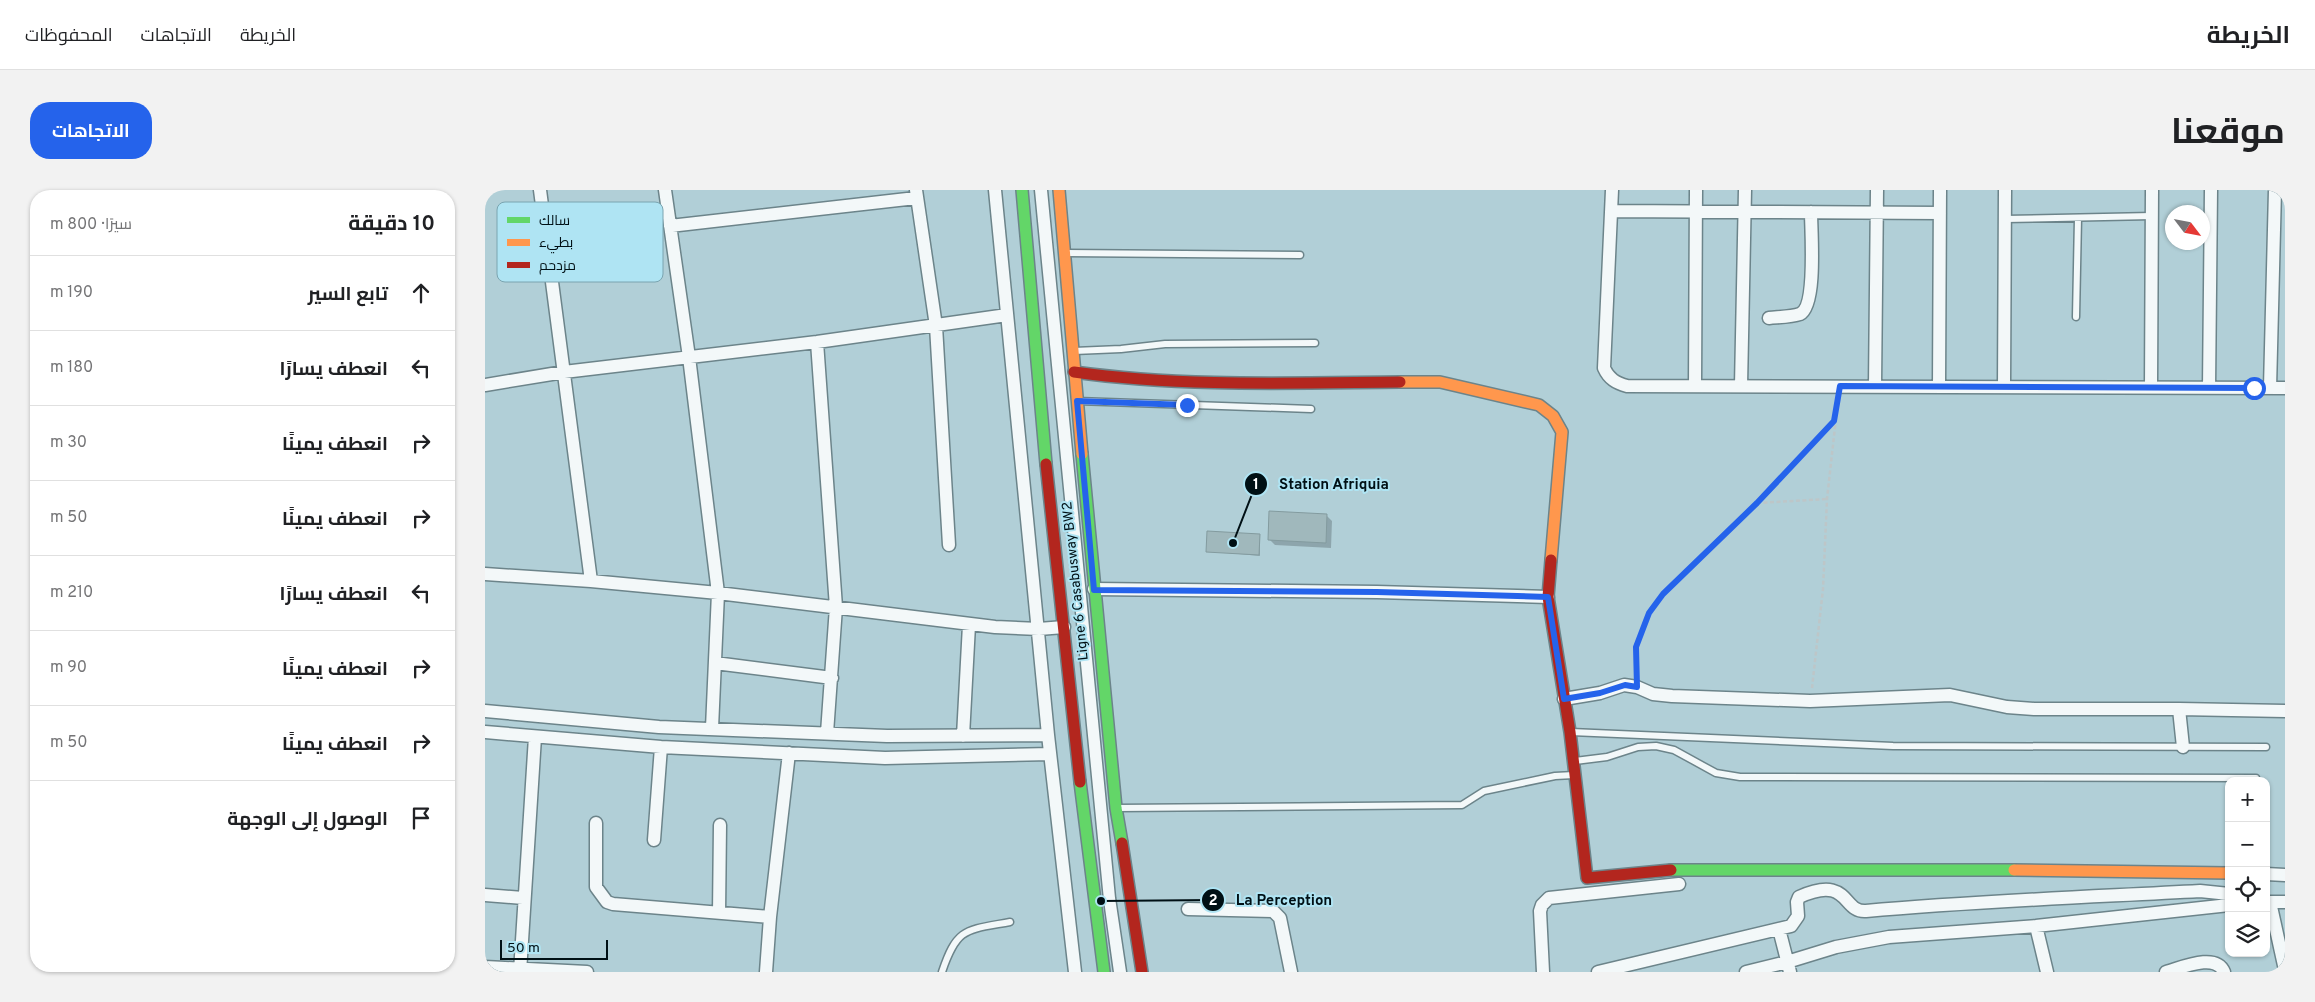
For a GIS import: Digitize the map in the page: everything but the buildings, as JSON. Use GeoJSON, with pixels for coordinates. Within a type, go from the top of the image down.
{"type":"FeatureCollection","features":[{"type":"Feature","properties":{"kind":"street"},"geometry":{"type":"LineString","coordinates":[[665,190],[689,357],[718,593],[712,728]]}},
{"type":"Feature","properties":{"kind":"street"},"geometry":{"type":"LineString","coordinates":[[995,190],[1050,754],[1075,972]]}},
{"type":"Feature","properties":{"kind":"street"},"geometry":{"type":"LineString","coordinates":[[1022,190],[1036,362],[1081,800],[1104,972]]}},
{"type":"Feature","properties":{"kind":"street"},"geometry":{"type":"LineString","coordinates":[[1059,190],[1094,590],[1116,808],[1142,972]]}},
{"type":"Feature","properties":{"kind":"street"},"geometry":{"type":"LineString","coordinates":[[1612,190],[1604,368],[1607,375],[1618,383],[1627,386],[2285,388]]}},
{"type":"Feature","properties":{"kind":"street"},"geometry":{"type":"LineString","coordinates":[[1695,386],[1696,190]]}},
{"type":"Feature","properties":{"kind":"street"},"geometry":{"type":"LineString","coordinates":[[1741,386],[1745,190]]}},
{"type":"Feature","properties":{"kind":"street"},"geometry":{"type":"LineString","coordinates":[[1875,386],[1877,190]]}},
{"type":"Feature","properties":{"kind":"street"},"geometry":{"type":"LineString","coordinates":[[1939,387],[1940,190]]}},
{"type":"Feature","properties":{"kind":"street"},"geometry":{"type":"LineString","coordinates":[[2004,387],[2005,190]]}},
{"type":"Feature","properties":{"kind":"street"},"geometry":{"type":"LineString","coordinates":[[2151,388],[2152,190]]}},
{"type":"Feature","properties":{"kind":"street"},"geometry":{"type":"LineString","coordinates":[[2209,388],[2211,190]]}},
{"type":"Feature","properties":{"kind":"street"},"geometry":{"type":"LineString","coordinates":[[2270,388],[2280,209],[2275,190]]}},
{"type":"Feature","properties":{"kind":"street"},"geometry":{"type":"LineString","coordinates":[[670,226],[916,194],[936,326],[949,545]]}},
{"type":"Feature","properties":{"kind":"street"},"geometry":{"type":"LineString","coordinates":[[1611,211],[1940,213]]}},
{"type":"Feature","properties":{"kind":"street"},"geometry":{"type":"LineString","coordinates":[[1769,318],[1799,314],[1806,308],[1811,292],[1811,212]]}},
{"type":"Feature","properties":{"kind":"street"},"geometry":{"type":"LineString","coordinates":[[552,282],[591,580]]}},
{"type":"Feature","properties":{"kind":"street"},"geometry":{"type":"LineString","coordinates":[[485,385],[564,372],[817,342],[1007,315]]}},
{"type":"Feature","properties":{"kind":"street"},"geometry":{"type":"LineString","coordinates":[[817,342],[836,607],[827,733]]}},
{"type":"Feature","properties":{"kind":"street"},"geometry":{"type":"LineString","coordinates":[[1074,372],[1123,379],[1212,384],[1440,382],[1539,405],[1549,411],[1558,421],[1562,432],[1548,597],[1570,732],[1587,878],[1667,870],[1725,869],[1811,871],[1923,869],[2225,873]]}},
{"type":"Feature","properties":{"kind":"street"},"geometry":{"type":"LineString","coordinates":[[485,574],[591,580],[718,593],[969,625],[1039,629],[1064,626]]}},
{"type":"Feature","properties":{"kind":"street"},"geometry":{"type":"LineString","coordinates":[[1094,590],[1377,592],[1548,597]]}},
{"type":"Feature","properties":{"kind":"street"},"geometry":{"type":"LineString","coordinates":[[963,736],[969,625]]}},
{"type":"Feature","properties":{"kind":"street"},"geometry":{"type":"LineString","coordinates":[[715,662],[832,678]]}},
{"type":"Feature","properties":{"kind":"street"},"geometry":{"type":"LineString","coordinates":[[1564,699],[1600,693],[1625,685],[1637,687],[1653,694],[1672,696],[1691,695],[1810,701],[1950,695],[2007,707],[2025,708],[2285,710]]}},
{"type":"Feature","properties":{"kind":"street"},"geometry":{"type":"LineString","coordinates":[[2179,709],[2183,747]]}},
{"type":"Feature","properties":{"kind":"street"},"geometry":{"type":"LineString","coordinates":[[485,712],[659,726],[827,733],[963,736],[1048,734]]}},
{"type":"Feature","properties":{"kind":"street"},"geometry":{"type":"LineString","coordinates":[[485,732],[535,738],[661,747],[917,758],[1050,754]]}},
{"type":"Feature","properties":{"kind":"street"},"geometry":{"type":"LineString","coordinates":[[520,970],[523,898],[535,738]]}},
{"type":"Feature","properties":{"kind":"street"},"geometry":{"type":"LineString","coordinates":[[654,840],[661,747]]}},
{"type":"Feature","properties":{"kind":"street"},"geometry":{"type":"LineString","coordinates":[[766,972],[770,917],[789,753]]}},
{"type":"Feature","properties":{"kind":"street"},"geometry":{"type":"LineString","coordinates":[[597,822],[596,887],[607,902],[770,917]]}},
{"type":"Feature","properties":{"kind":"street"},"geometry":{"type":"LineString","coordinates":[[719,913],[720,825]]}},
{"type":"Feature","properties":{"kind":"street"},"geometry":{"type":"LineString","coordinates":[[2270,874],[2285,875]]}},
{"type":"Feature","properties":{"kind":"street"},"geometry":{"type":"LineString","coordinates":[[1543,972],[1540,911],[1541,905],[1549,898],[1679,884]]}},
{"type":"Feature","properties":{"kind":"street"},"geometry":{"type":"LineString","coordinates":[[1598,972],[1791,926],[1797,921],[1799,916],[1797,902],[1799,897],[1828,889],[1838,891],[1854,908],[1865,911],[1918,905],[2200,891],[2225,894]]}},
{"type":"Feature","properties":{"kind":"street"},"geometry":{"type":"LineString","coordinates":[[485,896],[523,898]]}},
{"type":"Feature","properties":{"kind":"street"},"geometry":{"type":"LineString","coordinates":[[2270,902],[2285,902]]}},
{"type":"Feature","properties":{"kind":"street"},"geometry":{"type":"LineString","coordinates":[[1745,972],[1789,967],[1836,947],[1889,937],[2036,926],[2225,905]]}},
{"type":"Feature","properties":{"kind":"street"},"geometry":{"type":"LineString","coordinates":[[1188,908],[1273,911],[1280,918],[1291,972]]}},
{"type":"Feature","properties":{"kind":"street"},"geometry":{"type":"LineString","coordinates":[[2270,910],[2285,970],[2275,972]]}},
{"type":"Feature","properties":{"kind":"street"},"geometry":{"type":"LineString","coordinates":[[2036,926],[2047,972]]}},
{"type":"Feature","properties":{"kind":"street"},"geometry":{"type":"LineString","coordinates":[[1779,929],[1789,967]]}},
{"type":"Feature","properties":{"kind":"street"},"geometry":{"type":"LineString","coordinates":[[2165,972],[2212,962],[2220,966],[2224,972]]}},
{"type":"Feature","properties":{"kind":"street"},"geometry":{"type":"LineString","coordinates":[[485,967],[587,972]]}},
{"type":"Feature","properties":{"kind":"lane","name":"Ligne 6 Casabusway BW2"},"geometry":{"type":"LineString","coordinates":[[1038,190],[1106,891],[1117,972]]}},
{"type":"Feature","properties":{"kind":"lane","name":"Ligne 6 Casabusway BW2"},"geometry":{"type":"LineString","coordinates":[[1044,190],[1111,888],[1123,972]]}},
{"type":"Feature","properties":{"kind":"lane"},"geometry":{"type":"LineString","coordinates":[[2005,219],[2152,216]]}},
{"type":"Feature","properties":{"kind":"lane"},"geometry":{"type":"LineString","coordinates":[[2076,317],[2078,218]]}},
{"type":"Feature","properties":{"kind":"lane"},"geometry":{"type":"LineString","coordinates":[[1065,253],[1299,255]]}},
{"type":"Feature","properties":{"kind":"lane"},"geometry":{"type":"LineString","coordinates":[[1073,351],[1121,349],[1165,344],[1315,343]]}},
{"type":"Feature","properties":{"kind":"lane"},"geometry":{"type":"LineString","coordinates":[[1077,401],[1311,409]]}},
{"type":"Feature","properties":{"kind":"lane"},"geometry":{"type":"LineString","coordinates":[[1570,732],[1893,746],[2266,747]]}},
{"type":"Feature","properties":{"kind":"lane"},"geometry":{"type":"LineString","coordinates":[[1574,761],[1607,757],[1637,747],[1656,746],[1674,750],[1716,773],[1741,777],[2225,778]]}},
{"type":"Feature","properties":{"kind":"lane"},"geometry":{"type":"LineString","coordinates":[[1116,808],[1463,805],[1484,791],[1555,776],[1575,775]]}},
{"type":"Feature","properties":{"kind":"lane"},"geometry":{"type":"LineString","coordinates":[[942,972],[950,947],[959,937],[971,930],[1010,922]]}},
{"type":"Feature","properties":{"kind":"path"},"geometry":{"type":"LineString","coordinates":[[1810,701],[1823,590],[1827,500],[1834,421],[1840,386]]}},
{"type":"Feature","properties":{"kind":"path"},"geometry":{"type":"LineString","coordinates":[[1637,687],[1636,647],[1649,613],[1663,594],[1757,503],[1834,421]]}},
{"type":"Feature","properties":{"kind":"path"},"geometry":{"type":"LineString","coordinates":[[1757,503],[1827,500]]}},
{"type":"Feature","properties":{"kind":"traffic: fast"},"geometry":{"type":"LineString","coordinates":[[1022,190],[1046,464]]}},
{"type":"Feature","properties":{"kind":"traffic: fast"},"geometry":{"type":"LineString","coordinates":[[1082,454],[1116,808],[1122,843]]}},
{"type":"Feature","properties":{"kind":"traffic: fast"},"geometry":{"type":"LineString","coordinates":[[1080,782],[1104,972]]}},
{"type":"Feature","properties":{"kind":"traffic: fast"},"geometry":{"type":"LineString","coordinates":[[1671,870],[2014,870]]}},
{"type":"Feature","properties":{"kind":"traffic: slow"},"geometry":{"type":"LineString","coordinates":[[1059,190],[1082,454]]}},
{"type":"Feature","properties":{"kind":"traffic: slow"},"geometry":{"type":"LineString","coordinates":[[1400,382],[1440,382],[1539,405],[1553,416],[1562,432],[1551,560]]}},
{"type":"Feature","properties":{"kind":"traffic: slow"},"geometry":{"type":"LineString","coordinates":[[2014,870],[2225,873]]}},
{"type":"Feature","properties":{"kind":"traffic: jam"},"geometry":{"type":"LineString","coordinates":[[1074,372],[1115,377],[1196,382],[1400,382]]}},
{"type":"Feature","properties":{"kind":"traffic: jam"},"geometry":{"type":"LineString","coordinates":[[1046,464],[1080,782]]}},
{"type":"Feature","properties":{"kind":"traffic: jam"},"geometry":{"type":"LineString","coordinates":[[1551,560],[1548,597],[1570,732],[1587,878],[1671,870]]}},
{"type":"Feature","properties":{"kind":"traffic: jam"},"geometry":{"type":"LineString","coordinates":[[1122,843],[1142,972]]}},
{"type":"Feature","properties":{"kind":"place","name":"Station Afriquia"},"geometry":{"type":"Point","coordinates":[1233,543]}},
{"type":"Feature","properties":{"kind":"place","name":"La Perception"},"geometry":{"type":"Point","coordinates":[1101,901]}},
{"type":"Feature","properties":{"kind":"route"},"geometry":{"type":"LineString","coordinates":[[1187,405],[1077,401],[1094,590],[1377,592],[1548,597],[1564,699],[1600,693],[1625,685],[1637,687],[1636,647],[1649,613],[1663,594],[1688,568],[1757,503],[1834,421],[1840,386],[2254,388]]}}]}
